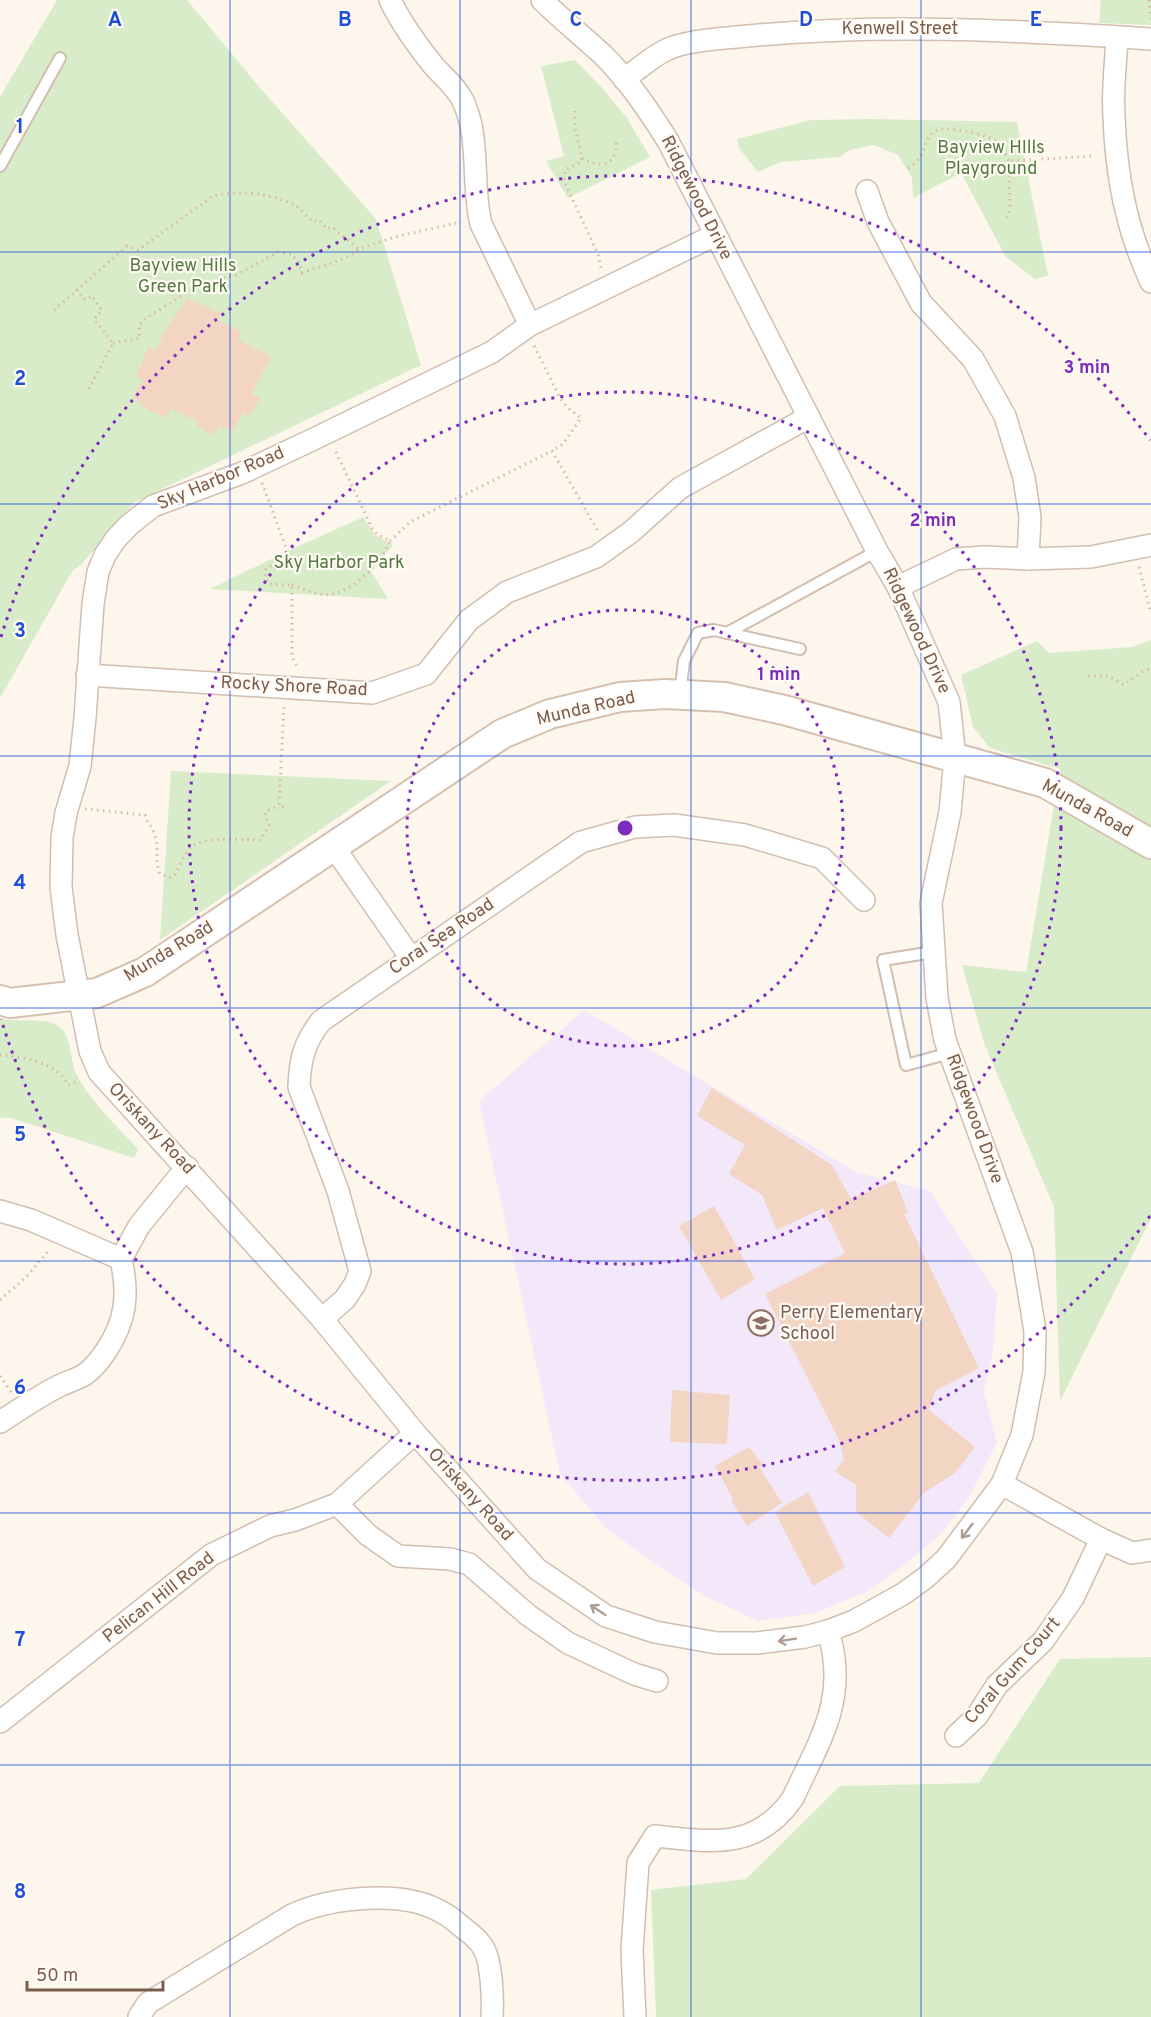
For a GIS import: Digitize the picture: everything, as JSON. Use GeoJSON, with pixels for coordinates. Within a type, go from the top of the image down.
{"type":"FeatureCollection","features":[{"type":"Feature","properties":{"kind":"street"},"geometry":{"type":"LineString","coordinates":[[390,0],[421,50],[453,86],[463,101],[473,140],[477,208],[481,224],[532,335]]}},
{"type":"Feature","properties":{"kind":"street","name":"Ridgewood Drive"},"geometry":{"type":"LineString","coordinates":[[542,0],[604,57],[624,79],[668,141],[877,551],[898,587],[949,702],[955,758],[950,812],[931,903],[937,998],[945,1040],[1022,1252],[1035,1331],[1034,1371],[1022,1435],[1002,1484]]}},
{"type":"Feature","properties":{"kind":"street","name":"Kenwell Street"},"geometry":{"type":"LineString","coordinates":[[624,79],[666,50],[716,38],[775,32],[902,28],[986,29],[1151,39]]}},
{"type":"Feature","properties":{"kind":"street"},"geometry":{"type":"LineString","coordinates":[[1116,37],[1114,114],[1119,182],[1130,230],[1151,282]]}},
{"type":"Feature","properties":{"kind":"street"},"geometry":{"type":"LineString","coordinates":[[867,191],[878,222],[921,303],[973,358],[1005,416],[1024,478],[1030,517],[1028,559]]}},
{"type":"Feature","properties":{"kind":"street","name":"Sky Harbor Road"},"geometry":{"type":"LineString","coordinates":[[78,995],[66,935],[61,886],[62,848],[66,813],[80,766],[93,604],[98,572],[105,555],[116,540],[140,515],[153,506],[242,473],[492,352],[532,335],[715,235]]}},
{"type":"Feature","properties":{"kind":"street","name":"Rocky Shore Road"},"geometry":{"type":"LineString","coordinates":[[87,675],[372,693],[415,678],[426,674],[468,620],[507,592],[596,557],[631,532],[680,488],[809,417]]}},
{"type":"Feature","properties":{"kind":"street"},"geometry":{"type":"LineString","coordinates":[[898,587],[956,559],[1091,557],[1151,545]]}},
{"type":"Feature","properties":{"kind":"street","name":"Munda Road"},"geometry":{"type":"LineString","coordinates":[[0,1000],[10,1003],[97,993],[145,972],[502,734],[550,714],[620,697],[680,695],[724,697],[784,710],[1045,783],[1151,844]]}},
{"type":"Feature","properties":{"kind":"street","name":"Coral Sea Road"},"geometry":{"type":"LineString","coordinates":[[322,1319],[345,1299],[360,1271],[338,1191],[299,1087],[299,1069],[303,1050],[321,1021],[581,842],[635,827],[674,825],[745,835],[822,858],[864,900]]}},
{"type":"Feature","properties":{"kind":"street"},"geometry":{"type":"LineString","coordinates":[[333,846],[411,958]]}},
{"type":"Feature","properties":{"kind":"street","name":"Oriskany Road"},"geometry":{"type":"LineString","coordinates":[[78,995],[90,1052],[99,1072],[322,1319],[415,1433],[537,1569],[606,1616],[656,1632],[717,1643],[781,1641],[828,1630],[879,1609],[925,1578],[946,1559],[1002,1484]]}},
{"type":"Feature","properties":{"kind":"street"},"geometry":{"type":"LineString","coordinates":[[0,1422],[57,1387],[85,1375],[99,1362],[114,1339],[123,1319],[125,1276],[121,1259],[139,1226],[187,1167]]}},
{"type":"Feature","properties":{"kind":"street"},"geometry":{"type":"LineString","coordinates":[[0,1211],[31,1220],[121,1259]]}},
{"type":"Feature","properties":{"kind":"street","name":"Pelican Hill Road"},"geometry":{"type":"LineString","coordinates":[[0,1722],[211,1555],[270,1526],[295,1521],[337,1504],[415,1433]]}},
{"type":"Feature","properties":{"kind":"street"},"geometry":{"type":"LineString","coordinates":[[1002,1484],[1132,1554],[1151,1550]]}},
{"type":"Feature","properties":{"kind":"street"},"geometry":{"type":"LineString","coordinates":[[337,1504],[368,1535],[398,1556],[450,1558],[469,1564],[528,1616],[568,1643],[634,1674],[657,1681]]}},
{"type":"Feature","properties":{"kind":"street","name":"Coral Gum Court"},"geometry":{"type":"LineString","coordinates":[[956,1736],[977,1716],[997,1685],[1043,1641],[1074,1598],[1101,1539]]}},
{"type":"Feature","properties":{"kind":"street"},"geometry":{"type":"LineString","coordinates":[[635,2017],[632,1950],[638,1863],[655,1836],[708,1842],[732,1840],[761,1829],[785,1809],[793,1798],[832,1708],[836,1675],[834,1653],[828,1630]]}},
{"type":"Feature","properties":{"kind":"street"},"geometry":{"type":"LineString","coordinates":[[139,2017],[148,2002],[292,1915],[311,1906],[374,1898],[422,1904],[443,1912],[484,1948],[490,1966],[492,2017]]}},
{"type":"Feature","properties":{"kind":"lane"},"geometry":{"type":"LineString","coordinates":[[0,166],[60,58]]}},
{"type":"Feature","properties":{"kind":"lane"},"geometry":{"type":"LineString","coordinates":[[727,633],[877,551]]}},
{"type":"Feature","properties":{"kind":"lane"},"geometry":{"type":"LineString","coordinates":[[680,695],[684,661],[698,633],[714,630],[800,649]]}},
{"type":"Feature","properties":{"kind":"lane"},"geometry":{"type":"LineString","coordinates":[[933,952],[883,960],[906,1065],[950,1053]]}},
{"type":"Feature","properties":{"kind":"path"},"geometry":{"type":"LineString","coordinates":[[1149,0],[1151,24]]}},
{"type":"Feature","properties":{"kind":"path"},"geometry":{"type":"LineString","coordinates":[[575,111],[575,128],[582,158],[590,163],[606,164],[617,152],[616,142]]}},
{"type":"Feature","properties":{"kind":"path"},"geometry":{"type":"LineString","coordinates":[[908,168],[922,157],[929,137],[936,130],[945,128],[986,136],[998,142],[1010,161],[1010,208],[1007,219]]}},
{"type":"Feature","properties":{"kind":"path"},"geometry":{"type":"LineString","coordinates":[[1010,161],[1095,156]]}},
{"type":"Feature","properties":{"kind":"path"},"geometry":{"type":"LineString","coordinates":[[582,158],[580,162],[565,170],[564,182],[598,254],[601,268]]}},
{"type":"Feature","properties":{"kind":"path"},"geometry":{"type":"LineString","coordinates":[[54,310],[128,246],[138,250],[213,196],[247,193],[269,196],[296,206],[313,222],[319,220],[327,229],[332,227],[359,249]]}},
{"type":"Feature","properties":{"kind":"path"},"geometry":{"type":"LineString","coordinates":[[113,343],[140,338],[142,321],[186,293],[219,279],[236,275],[278,252],[291,254],[299,262],[302,273],[318,266],[343,261],[359,249],[395,237],[465,221]]}},
{"type":"Feature","properties":{"kind":"path"},"geometry":{"type":"LineString","coordinates":[[76,290],[85,300],[92,296],[102,310],[94,319],[113,343]]}},
{"type":"Feature","properties":{"kind":"path"},"geometry":{"type":"LineString","coordinates":[[261,482],[286,548],[286,558],[275,562],[265,570],[265,578],[269,584],[292,585],[322,594],[333,594],[345,589],[364,575],[386,551],[390,541],[410,522],[563,444],[581,418],[560,398],[532,335]]}},
{"type":"Feature","properties":{"kind":"path"},"geometry":{"type":"LineString","coordinates":[[89,389],[113,343]]}},
{"type":"Feature","properties":{"kind":"path"},"geometry":{"type":"LineString","coordinates":[[334,448],[372,528],[377,534],[390,541]]}},
{"type":"Feature","properties":{"kind":"path"},"geometry":{"type":"LineString","coordinates":[[552,451],[599,533]]}},
{"type":"Feature","properties":{"kind":"path"},"geometry":{"type":"LineString","coordinates":[[1139,565],[1151,613]]}},
{"type":"Feature","properties":{"kind":"path"},"geometry":{"type":"LineString","coordinates":[[292,585],[292,657],[299,670]]}},
{"type":"Feature","properties":{"kind":"path"},"geometry":{"type":"LineString","coordinates":[[1088,676],[1108,676],[1124,685],[1151,668]]}},
{"type":"Feature","properties":{"kind":"path"},"geometry":{"type":"LineString","coordinates":[[279,805],[284,702]]}},
{"type":"Feature","properties":{"kind":"path"},"geometry":{"type":"LineString","coordinates":[[279,805],[284,807]]}},
{"type":"Feature","properties":{"kind":"path"},"geometry":{"type":"LineString","coordinates":[[83,808],[146,815],[147,823],[155,833],[160,874],[170,877],[175,875],[192,846],[198,843],[213,839],[261,840],[269,825],[266,812],[279,805]]}},
{"type":"Feature","properties":{"kind":"path"},"geometry":{"type":"LineString","coordinates":[[0,1055],[27,1059],[57,1071],[68,1085],[79,1081]]}},
{"type":"Feature","properties":{"kind":"path"},"geometry":{"type":"LineString","coordinates":[[0,1300],[27,1276],[50,1249]]}},
{"type":"Feature","properties":{"kind":"path"},"geometry":{"type":"LineString","coordinates":[[0,1376],[13,1394]]}},
{"type":"Feature","properties":{"kind":"shaded area","name":"Perry Elementary School"},"geometry":{"type":"Polygon","coordinates":[[[584,1010],[856,1172],[930,1191],[997,1294],[993,1352],[984,1391],[997,1442],[971,1494],[943,1532],[867,1592],[815,1613],[758,1621],[709,1598],[668,1573],[606,1528],[560,1474],[479,1101],[584,1010]]]}},
{"type":"Feature","properties":{"kind":"green space","name":"Bayview Hills Green Park"},"geometry":{"type":"Polygon","coordinates":[[[57,0],[187,0],[261,89],[376,219],[421,365],[135,502],[81,565],[73,570],[0,698],[0,97],[57,0]]]}},
{"type":"Feature","properties":{"kind":"green space"},"geometry":{"type":"Polygon","coordinates":[[[1101,0],[1151,0],[1151,25],[1099,23],[1101,0]]]}},
{"type":"Feature","properties":{"kind":"green space"},"geometry":{"type":"Polygon","coordinates":[[[575,60],[627,118],[650,157],[568,198],[546,161],[564,156],[541,66],[575,60]]]}},
{"type":"Feature","properties":{"kind":"green space","name":"Bayview HIlls Playground"},"geometry":{"type":"Polygon","coordinates":[[[811,120],[1017,122],[1048,276],[1035,279],[1006,257],[961,173],[913,198],[912,178],[898,155],[874,145],[849,150],[840,157],[781,162],[758,172],[739,148],[737,139],[811,120]]]}},
{"type":"Feature","properties":{"kind":"green space","name":"Sky Harbor Park"},"geometry":{"type":"Polygon","coordinates":[[[363,517],[375,535],[393,545],[371,571],[388,599],[210,589],[290,550],[363,517]]]}},
{"type":"Feature","properties":{"kind":"green space"},"geometry":{"type":"Polygon","coordinates":[[[1151,640],[1151,1218],[1060,1401],[1054,1207],[984,1043],[962,965],[1026,972],[1060,769],[990,748],[973,727],[961,675],[1037,641],[1049,653],[1133,647],[1151,640]]]}},
{"type":"Feature","properties":{"kind":"green space"},"geometry":{"type":"Polygon","coordinates":[[[171,771],[391,781],[160,940],[171,771]]]}},
{"type":"Feature","properties":{"kind":"green space"},"geometry":{"type":"Polygon","coordinates":[[[0,1019],[51,1022],[61,1028],[68,1039],[74,1067],[82,1084],[104,1113],[138,1149],[134,1158],[11,1118],[0,1118],[0,1019]]]}},
{"type":"Feature","properties":{"kind":"green space"},"geometry":{"type":"Polygon","coordinates":[[[1151,1657],[1151,2017],[656,2017],[651,1890],[746,1879],[840,1786],[979,1783],[1060,1659],[1151,1657]]]}},
{"type":"Feature","properties":{"kind":"building"},"geometry":{"type":"Polygon","coordinates":[[[188,298],[221,314],[218,320],[242,332],[238,339],[271,357],[252,394],[260,398],[249,418],[243,412],[233,431],[219,426],[214,436],[197,426],[199,422],[171,409],[167,418],[148,410],[133,397],[143,380],[136,377],[148,347],[155,351],[164,333],[188,298]]]}},
{"type":"Feature","properties":{"kind":"building"},"geometry":{"type":"Polygon","coordinates":[[[712,1088],[832,1165],[851,1199],[895,1180],[908,1212],[904,1214],[979,1368],[935,1391],[929,1410],[975,1447],[956,1472],[924,1493],[889,1538],[856,1512],[856,1485],[835,1471],[844,1460],[839,1440],[765,1294],[845,1253],[823,1208],[777,1230],[762,1195],[729,1174],[745,1145],[697,1116],[712,1088]]]}},
{"type":"Feature","properties":{"kind":"building"},"geometry":{"type":"Polygon","coordinates":[[[714,1206],[755,1279],[721,1300],[679,1226],[714,1206]]]}},
{"type":"Feature","properties":{"kind":"building"},"geometry":{"type":"Polygon","coordinates":[[[672,1390],[730,1395],[727,1444],[670,1442],[672,1390]]]}},
{"type":"Feature","properties":{"kind":"building"},"geometry":{"type":"Polygon","coordinates":[[[749,1447],[763,1465],[759,1467],[782,1503],[747,1526],[731,1500],[733,1499],[715,1466],[749,1447]]]}},
{"type":"Feature","properties":{"kind":"building"},"geometry":{"type":"Polygon","coordinates":[[[808,1492],[845,1567],[813,1586],[775,1512],[808,1492]]]}},
{"type":"Feature","properties":{"kind":"place","name":"Perry Elementary School"},"geometry":{"type":"Point","coordinates":[761,1323]}}]}
